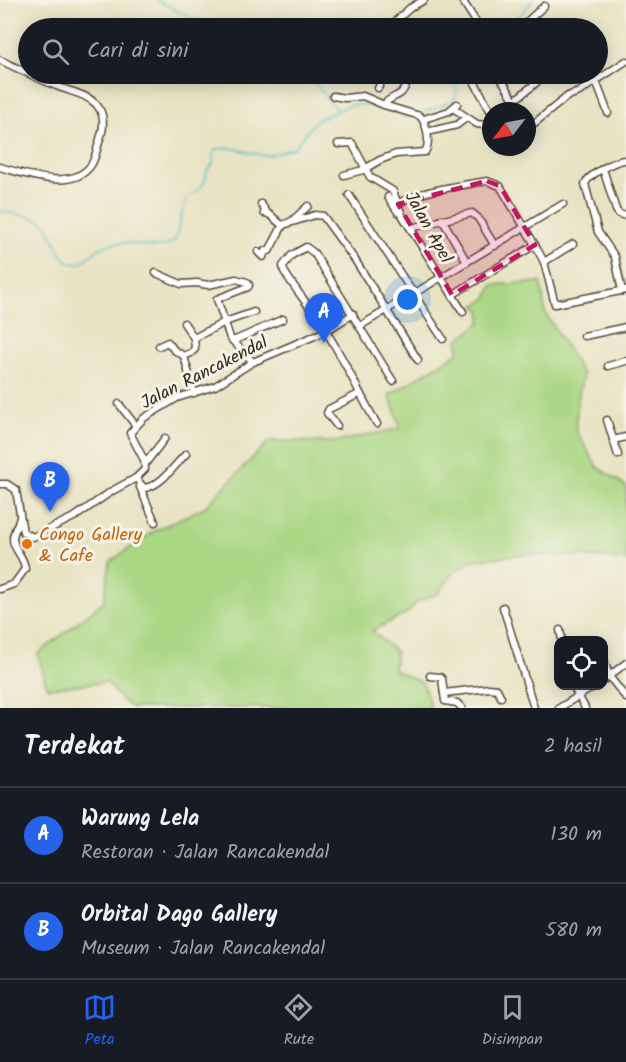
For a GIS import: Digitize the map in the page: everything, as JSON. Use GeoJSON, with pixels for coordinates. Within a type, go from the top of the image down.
{"type":"FeatureCollection","features":[{"type":"Feature","properties":{"kind":"street"},"geometry":{"type":"LineString","coordinates":[[399,18],[424,0]]}},
{"type":"Feature","properties":{"kind":"street"},"geometry":{"type":"LineString","coordinates":[[462,0],[474,18]]}},
{"type":"Feature","properties":{"kind":"street"},"geometry":{"type":"LineString","coordinates":[[531,18],[544,6]]}},
{"type":"Feature","properties":{"kind":"street"},"geometry":{"type":"LineString","coordinates":[[0,60],[18,68]]}},
{"type":"Feature","properties":{"kind":"street"},"geometry":{"type":"LineString","coordinates":[[608,73],[626,61]]}},
{"type":"Feature","properties":{"kind":"street"},"geometry":{"type":"LineString","coordinates":[[0,167],[55,179],[69,179],[80,176],[91,165],[103,130],[102,114],[94,103],[82,95],[53,84]]}},
{"type":"Feature","properties":{"kind":"street"},"geometry":{"type":"LineString","coordinates":[[378,88],[380,84]]}},
{"type":"Feature","properties":{"kind":"street"},"geometry":{"type":"LineString","coordinates":[[384,105],[400,93],[406,84]]}},
{"type":"Feature","properties":{"kind":"street"},"geometry":{"type":"LineString","coordinates":[[476,84],[486,102]]}},
{"type":"Feature","properties":{"kind":"street"},"geometry":{"type":"LineString","coordinates":[[504,84],[515,100],[535,84]]}},
{"type":"Feature","properties":{"kind":"street"},"geometry":{"type":"LineString","coordinates":[[536,122],[568,96],[591,84]]}},
{"type":"Feature","properties":{"kind":"street"},"geometry":{"type":"LineString","coordinates":[[597,84],[608,113]]}},
{"type":"Feature","properties":{"kind":"street"},"geometry":{"type":"LineString","coordinates":[[333,96],[345,98],[363,96],[423,119],[455,106],[466,118],[482,125]]}},
{"type":"Feature","properties":{"kind":"street"},"geometry":{"type":"LineString","coordinates":[[427,132],[457,125],[466,118]]}},
{"type":"Feature","properties":{"kind":"street"},"geometry":{"type":"LineString","coordinates":[[344,175],[366,169],[380,159],[396,154],[425,152],[428,147],[423,119]]}},
{"type":"Feature","properties":{"kind":"street"},"geometry":{"type":"LineString","coordinates":[[338,144],[352,143],[366,169]]}},
{"type":"Feature","properties":{"kind":"street"},"geometry":{"type":"LineString","coordinates":[[398,204],[417,196],[487,181],[500,186],[544,262],[555,304],[624,291],[615,257],[598,232],[585,184],[587,179],[603,169],[619,160],[626,160]]}},
{"type":"Feature","properties":{"kind":"street","name":"Jalan Apel"},"geometry":{"type":"LineString","coordinates":[[366,169],[370,177],[391,189],[402,215],[463,312]]}},
{"type":"Feature","properties":{"kind":"street"},"geometry":{"type":"LineString","coordinates":[[603,169],[616,210],[619,214],[626,216]]}},
{"type":"Feature","properties":{"kind":"street"},"geometry":{"type":"LineString","coordinates":[[349,195],[443,339]]}},
{"type":"Feature","properties":{"kind":"street"},"geometry":{"type":"LineString","coordinates":[[388,197],[402,215]]}},
{"type":"Feature","properties":{"kind":"street"},"geometry":{"type":"LineString","coordinates":[[261,204],[265,213],[283,225]]}},
{"type":"Feature","properties":{"kind":"street"},"geometry":{"type":"LineString","coordinates":[[360,326],[563,204]]}},
{"type":"Feature","properties":{"kind":"street"},"geometry":{"type":"LineString","coordinates":[[270,262],[260,255],[269,251],[283,225],[292,221],[308,206]]}},
{"type":"Feature","properties":{"kind":"street"},"geometry":{"type":"LineString","coordinates":[[411,228],[472,213],[478,218],[495,246]]}},
{"type":"Feature","properties":{"kind":"street"},"geometry":{"type":"LineString","coordinates":[[283,225],[315,215],[323,216],[355,260],[418,360]]}},
{"type":"Feature","properties":{"kind":"street"},"geometry":{"type":"LineString","coordinates":[[442,219],[466,262]]}},
{"type":"Feature","properties":{"kind":"street"},"geometry":{"type":"LineString","coordinates":[[544,262],[573,244]]}},
{"type":"Feature","properties":{"kind":"street"},"geometry":{"type":"LineString","coordinates":[[452,295],[535,245]]}},
{"type":"Feature","properties":{"kind":"street"},"geometry":{"type":"LineString","coordinates":[[377,424],[326,331],[283,268],[285,262],[298,251],[306,248],[314,253],[393,381]]}},
{"type":"Feature","properties":{"kind":"street"},"geometry":{"type":"LineString","coordinates":[[156,273],[181,284],[208,285],[236,279],[247,282],[248,288],[217,298],[228,334],[253,362]]}},
{"type":"Feature","properties":{"kind":"street"},"geometry":{"type":"LineString","coordinates":[[194,338],[225,322],[254,312]]}},
{"type":"Feature","properties":{"kind":"street","name":"Jalan Rancakendal"},"geometry":{"type":"LineString","coordinates":[[145,464],[130,435],[144,418],[177,398],[222,382],[253,362],[326,331],[353,314]]}},
{"type":"Feature","properties":{"kind":"street"},"geometry":{"type":"LineString","coordinates":[[233,341],[283,319]]}},
{"type":"Feature","properties":{"kind":"street"},"geometry":{"type":"LineString","coordinates":[[184,323],[194,338],[195,349],[184,356]]}},
{"type":"Feature","properties":{"kind":"street"},"geometry":{"type":"LineString","coordinates":[[584,336],[626,327]]}},
{"type":"Feature","properties":{"kind":"street"},"geometry":{"type":"LineString","coordinates":[[159,346],[168,342],[174,350],[184,356],[195,393]]}},
{"type":"Feature","properties":{"kind":"street"},"geometry":{"type":"LineString","coordinates":[[608,366],[626,362]]}},
{"type":"Feature","properties":{"kind":"street"},"geometry":{"type":"LineString","coordinates":[[337,426],[327,413],[329,409],[359,394]]}},
{"type":"Feature","properties":{"kind":"street"},"geometry":{"type":"LineString","coordinates":[[119,404],[136,426]]}},
{"type":"Feature","properties":{"kind":"street"},"geometry":{"type":"LineString","coordinates":[[607,420],[618,455]]}},
{"type":"Feature","properties":{"kind":"street"},"geometry":{"type":"LineString","coordinates":[[613,440],[626,437]]}},
{"type":"Feature","properties":{"kind":"street"},"geometry":{"type":"LineString","coordinates":[[0,484],[8,484],[15,488],[23,532],[33,537],[76,516],[112,491],[135,479],[146,469],[145,464],[165,438]]}},
{"type":"Feature","properties":{"kind":"street"},"geometry":{"type":"LineString","coordinates":[[135,479],[144,488],[149,488],[166,475],[186,454]]}},
{"type":"Feature","properties":{"kind":"street"},"geometry":{"type":"LineString","coordinates":[[135,479],[155,522]]}},
{"type":"Feature","properties":{"kind":"street"},"geometry":{"type":"LineString","coordinates":[[0,589],[14,584],[25,569],[24,560],[13,539],[20,517]]}},
{"type":"Feature","properties":{"kind":"street"},"geometry":{"type":"LineString","coordinates":[[503,607],[534,708]]}},
{"type":"Feature","properties":{"kind":"street"},"geometry":{"type":"LineString","coordinates":[[560,630],[561,636]]}},
{"type":"Feature","properties":{"kind":"street"},"geometry":{"type":"LineString","coordinates":[[608,676],[626,663]]}},
{"type":"Feature","properties":{"kind":"street"},"geometry":{"type":"LineString","coordinates":[[430,676],[441,678],[446,702],[458,704],[462,708]]}},
{"type":"Feature","properties":{"kind":"street"},"geometry":{"type":"LineString","coordinates":[[608,680],[626,698]]}},
{"type":"Feature","properties":{"kind":"street"},"geometry":{"type":"LineString","coordinates":[[444,693],[489,688],[497,689],[501,697]]}},
{"type":"Feature","properties":{"kind":"street"},"geometry":{"type":"LineString","coordinates":[[575,690],[585,708]]}},
{"type":"Feature","properties":{"kind":"street"},"geometry":{"type":"LineString","coordinates":[[559,708],[588,690]]}},
{"type":"Feature","properties":{"kind":"highlighted area"},"geometry":{"type":"Polygon","coordinates":[[[487,181],[500,186],[535,245],[452,295],[398,204],[487,181]]]}},
{"type":"Feature","properties":{"kind":"green space"},"geometry":{"type":"Polygon","coordinates":[[[541,282],[545,312],[583,375],[577,404],[576,430],[597,467],[626,486],[626,561],[597,557],[529,554],[473,560],[451,575],[439,593],[417,602],[409,612],[372,631],[396,652],[394,670],[423,683],[431,708],[132,708],[120,699],[107,682],[47,688],[38,654],[104,601],[110,562],[154,531],[205,507],[269,441],[336,442],[401,428],[389,395],[458,353],[458,340],[481,322],[481,310],[475,306],[487,298],[493,285],[541,282]]]}},
{"type":"Feature","properties":{"kind":"waterway"},"geometry":{"type":"LineString","coordinates":[[157,0],[191,18]]}},
{"type":"Feature","properties":{"kind":"waterway"},"geometry":{"type":"LineString","coordinates":[[516,18],[533,0]]}},
{"type":"Feature","properties":{"kind":"waterway"},"geometry":{"type":"LineString","coordinates":[[315,84],[337,110]]}},
{"type":"Feature","properties":{"kind":"waterway"},"geometry":{"type":"LineString","coordinates":[[421,113],[453,101],[457,93],[456,84]]}},
{"type":"Feature","properties":{"kind":"waterway"},"geometry":{"type":"LineString","coordinates":[[0,211],[41,221],[62,255],[66,260],[75,264],[82,262],[101,248],[116,243],[162,246],[175,240],[186,199],[205,181],[207,171],[213,164],[215,150],[228,148],[269,155],[294,148],[315,121],[350,105],[381,108],[394,111],[403,117],[410,117]]}},
{"type":"Feature","properties":{"kind":"place","name":"Warung Lela"},"geometry":{"type":"Point","coordinates":[324,343]}},
{"type":"Feature","properties":{"kind":"place","name":"Orbital Dago Gallery"},"geometry":{"type":"Point","coordinates":[50,512]}},
{"type":"Feature","properties":{"kind":"place","name":"Congo Gallery & Cafe"},"geometry":{"type":"Point","coordinates":[27,544]}}]}
